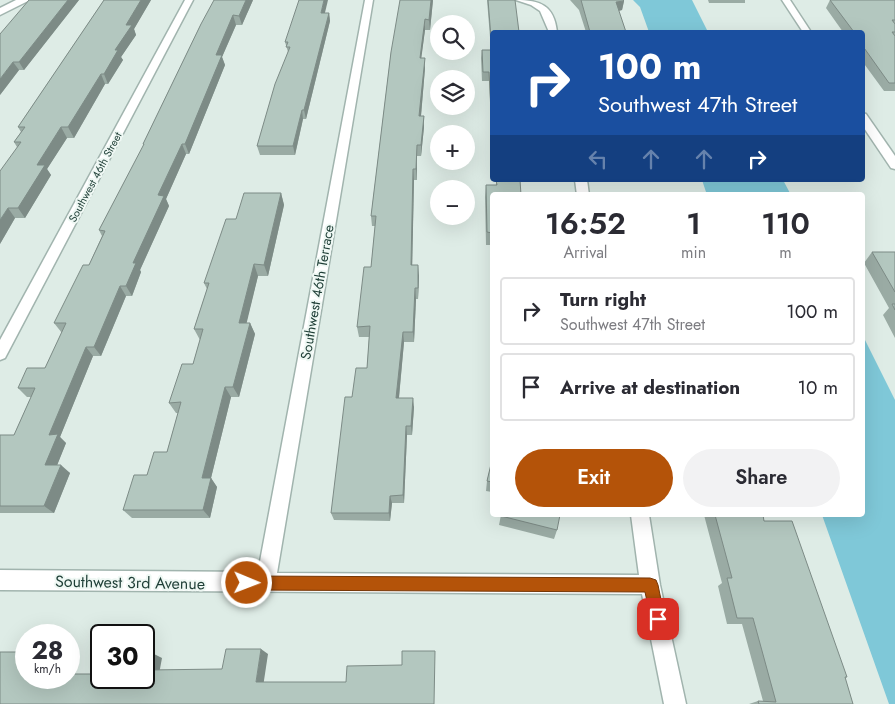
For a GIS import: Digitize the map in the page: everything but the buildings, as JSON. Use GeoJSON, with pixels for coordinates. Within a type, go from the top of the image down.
{"type":"FeatureCollection","features":[{"type":"Feature","properties":{"kind":"street"},"geometry":{"type":"LineString","coordinates":[[0,12],[15,3],[26,0]]}},
{"type":"Feature","properties":{"kind":"street","name":"Southwest 46th Street"},"geometry":{"type":"LineString","coordinates":[[0,354],[189,0]]}},
{"type":"Feature","properties":{"kind":"street","name":"Southwest 46th Terrace"},"geometry":{"type":"LineString","coordinates":[[266,583],[369,0]]}},
{"type":"Feature","properties":{"kind":"street"},"geometry":{"type":"LineString","coordinates":[[520,0],[528,1],[543,8],[550,16],[553,30]]}},
{"type":"Feature","properties":{"kind":"street"},"geometry":{"type":"LineString","coordinates":[[786,0],[806,30]]}},
{"type":"Feature","properties":{"kind":"street"},"geometry":{"type":"LineString","coordinates":[[865,120],[895,165]]}},
{"type":"Feature","properties":{"kind":"street"},"geometry":{"type":"LineString","coordinates":[[640,517],[650,585],[675,704]]}},
{"type":"Feature","properties":{"kind":"street","name":"Southwest 3rd Avenue"},"geometry":{"type":"LineString","coordinates":[[0,580],[650,585]]}},
{"type":"Feature","properties":{"kind":"water"},"geometry":{"type":"Polygon","coordinates":[[[633,0],[692,0],[707,30],[648,30],[640,7],[633,0]]]}},
{"type":"Feature","properties":{"kind":"water"},"geometry":{"type":"Polygon","coordinates":[[[703,182],[784,182],[789,192],[706,192],[703,182]]]}},
{"type":"Feature","properties":{"kind":"water"},"geometry":{"type":"Polygon","coordinates":[[[865,340],[895,400],[895,704],[889,704],[823,517],[865,517],[865,340]]]}},
{"type":"Feature","properties":{"kind":"route"},"geometry":{"type":"LineString","coordinates":[[247,583],[650,585],[658,619]]}}]}
